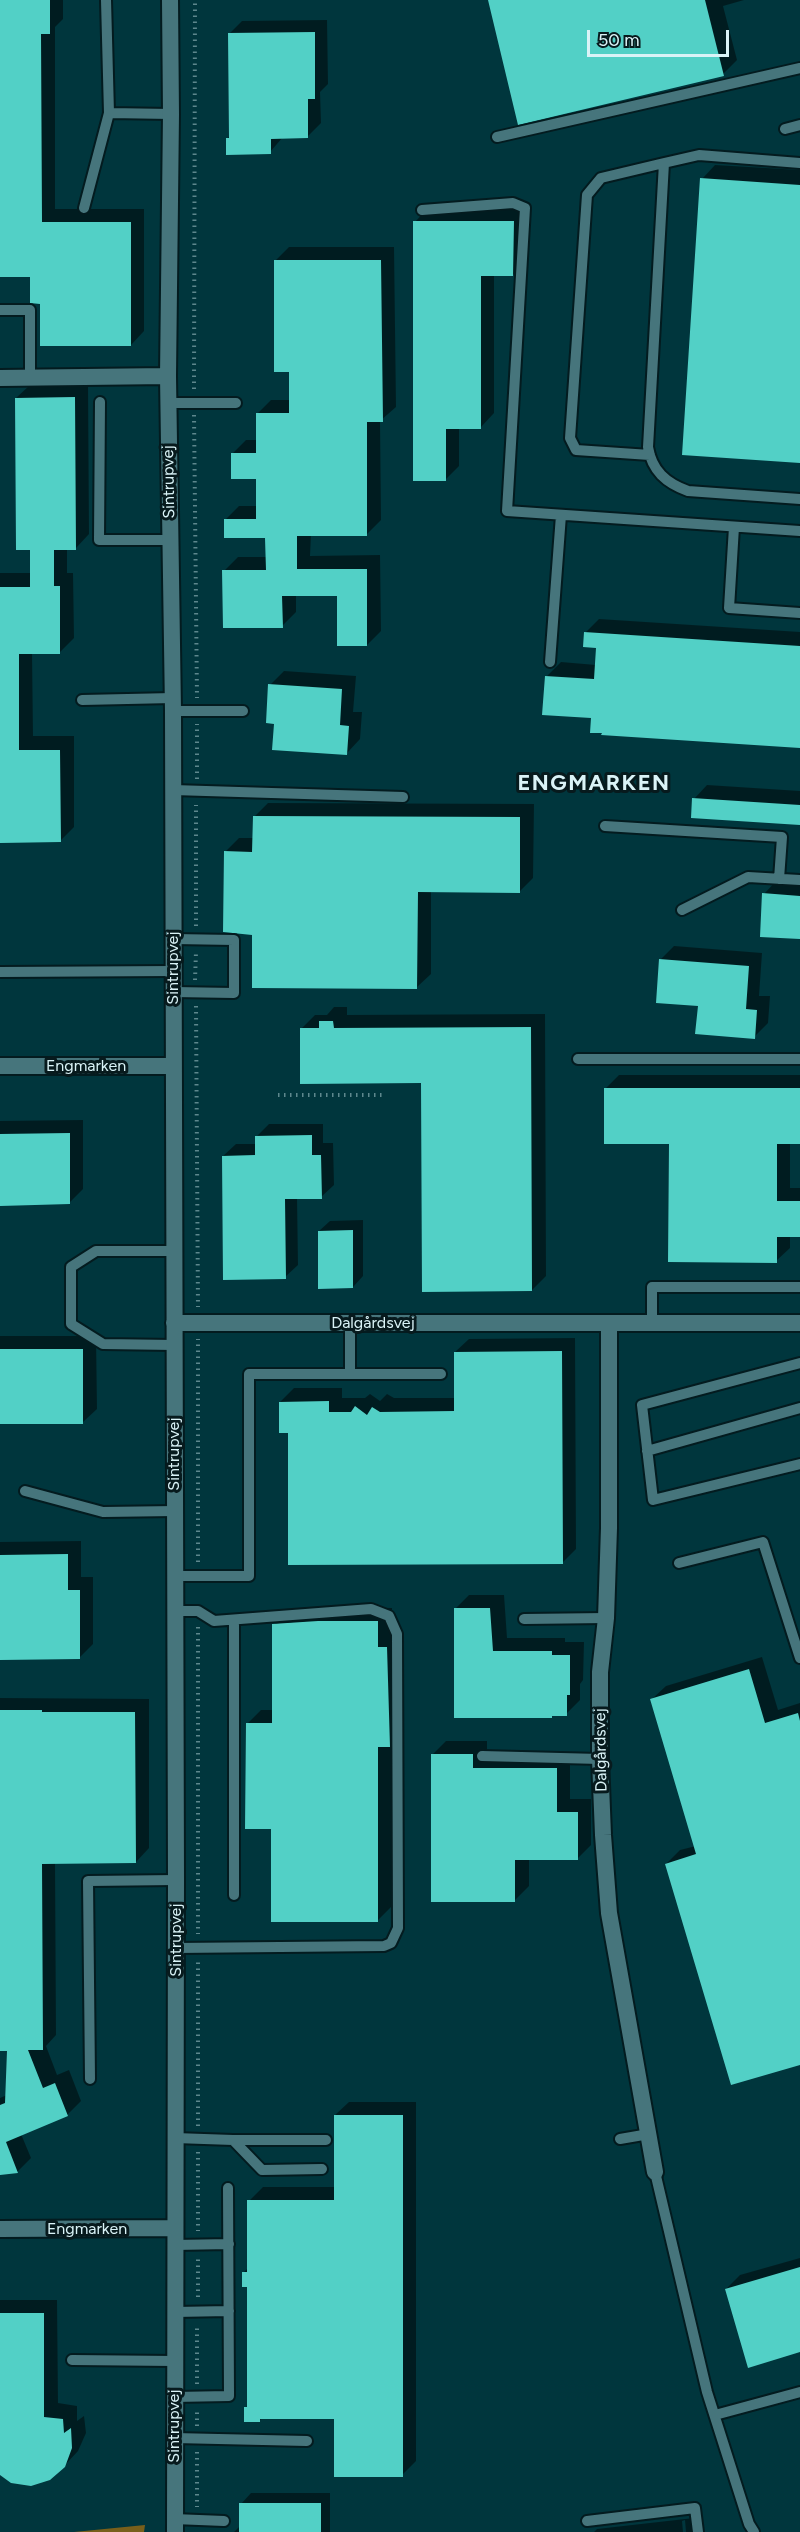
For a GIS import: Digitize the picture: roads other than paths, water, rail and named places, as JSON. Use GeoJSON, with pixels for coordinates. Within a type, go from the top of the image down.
{"type":"FeatureCollection","features":[{"type":"Feature","properties":{"kind":"street","name":"Sintrupvej"},"geometry":{"type":"LineString","coordinates":[[170,0],[168,403],[173,704],[176,1880],[174,2525]]}},
{"type":"Feature","properties":{"kind":"street"},"geometry":{"type":"LineString","coordinates":[[0,378],[168,376]]}},
{"type":"Feature","properties":{"kind":"street","name":"Engmarken"},"geometry":{"type":"LineString","coordinates":[[0,1066],[173,1066]]}},
{"type":"Feature","properties":{"kind":"street","name":"Dalgårdsvej"},"geometry":{"type":"LineString","coordinates":[[174,1323],[800,1323]]}},
{"type":"Feature","properties":{"kind":"street","name":"Dalgårdsvej"},"geometry":{"type":"LineString","coordinates":[[609,1323],[609,1528],[606,1618],[600,1672],[600,1759],[609,1913],[655,2172]]}},
{"type":"Feature","properties":{"kind":"street","name":"Engmarken"},"geometry":{"type":"LineString","coordinates":[[0,2229],[175,2237]]}},
{"type":"Feature","properties":{"kind":"lane"},"geometry":{"type":"LineString","coordinates":[[84,208],[108,113],[106,0]]}},
{"type":"Feature","properties":{"kind":"lane"},"geometry":{"type":"LineString","coordinates":[[497,137],[800,68]]}},
{"type":"Feature","properties":{"kind":"lane"},"geometry":{"type":"LineString","coordinates":[[108,113],[171,114]]}},
{"type":"Feature","properties":{"kind":"lane"},"geometry":{"type":"LineString","coordinates":[[784,129],[800,126]]}},
{"type":"Feature","properties":{"kind":"lane"},"geometry":{"type":"LineString","coordinates":[[650,455],[576,450],[570,438],[587,195],[601,178],[699,154],[800,163]]}},
{"type":"Feature","properties":{"kind":"lane"},"geometry":{"type":"LineString","coordinates":[[664,163],[648,447],[650,455],[662,478],[688,491],[800,499]]}},
{"type":"Feature","properties":{"kind":"lane"},"geometry":{"type":"LineString","coordinates":[[422,210],[513,202],[525,208],[507,511],[800,531]]}},
{"type":"Feature","properties":{"kind":"lane"},"geometry":{"type":"LineString","coordinates":[[0,310],[30,310],[30,378]]}},
{"type":"Feature","properties":{"kind":"lane"},"geometry":{"type":"LineString","coordinates":[[100,402],[99,540],[170,540]]}},
{"type":"Feature","properties":{"kind":"lane"},"geometry":{"type":"LineString","coordinates":[[168,403],[236,403]]}},
{"type":"Feature","properties":{"kind":"lane"},"geometry":{"type":"LineString","coordinates":[[550,662],[561,515]]}},
{"type":"Feature","properties":{"kind":"lane"},"geometry":{"type":"LineString","coordinates":[[734,527],[729,608],[800,613]]}},
{"type":"Feature","properties":{"kind":"lane"},"geometry":{"type":"LineString","coordinates":[[82,700],[173,704],[197,711],[243,711]]}},
{"type":"Feature","properties":{"kind":"lane"},"geometry":{"type":"LineString","coordinates":[[173,790],[403,797]]}},
{"type":"Feature","properties":{"kind":"lane"},"geometry":{"type":"LineString","coordinates":[[605,826],[782,837],[778,879]]}},
{"type":"Feature","properties":{"kind":"lane"},"geometry":{"type":"LineString","coordinates":[[682,910],[748,877],[800,880]]}},
{"type":"Feature","properties":{"kind":"lane"},"geometry":{"type":"LineString","coordinates":[[174,939],[234,940],[234,993],[174,992]]}},
{"type":"Feature","properties":{"kind":"lane"},"geometry":{"type":"LineString","coordinates":[[0,972],[174,971]]}},
{"type":"Feature","properties":{"kind":"lane"},"geometry":{"type":"LineString","coordinates":[[578,1059],[800,1059]]}},
{"type":"Feature","properties":{"kind":"lane"},"geometry":{"type":"LineString","coordinates":[[173,1251],[96,1251],[71,1267],[71,1312],[72,1324],[103,1344],[174,1345]]}},
{"type":"Feature","properties":{"kind":"lane"},"geometry":{"type":"LineString","coordinates":[[652,1323],[652,1287],[800,1287]]}},
{"type":"Feature","properties":{"kind":"lane"},"geometry":{"type":"LineString","coordinates":[[350,1323],[350,1374]]}},
{"type":"Feature","properties":{"kind":"lane"},"geometry":{"type":"LineString","coordinates":[[800,1364],[642,1406],[652,1500],[800,1464]]}},
{"type":"Feature","properties":{"kind":"lane"},"geometry":{"type":"LineString","coordinates":[[175,1576],[249,1576],[249,1374],[441,1374]]}},
{"type":"Feature","properties":{"kind":"lane"},"geometry":{"type":"LineString","coordinates":[[647,1451],[800,1408]]}},
{"type":"Feature","properties":{"kind":"lane"},"geometry":{"type":"LineString","coordinates":[[26,1491],[103,1512],[175,1511]]}},
{"type":"Feature","properties":{"kind":"lane"},"geometry":{"type":"LineString","coordinates":[[679,1563],[763,1542],[800,1658]]}},
{"type":"Feature","properties":{"kind":"lane"},"geometry":{"type":"LineString","coordinates":[[175,1611],[198,1611],[214,1621],[371,1609],[389,1616],[395,1625],[397,1634],[398,1928],[391,1943],[384,1946],[176,1948]]}},
{"type":"Feature","properties":{"kind":"lane"},"geometry":{"type":"LineString","coordinates":[[524,1619],[606,1618]]}},
{"type":"Feature","properties":{"kind":"lane"},"geometry":{"type":"LineString","coordinates":[[234,1621],[234,1895]]}},
{"type":"Feature","properties":{"kind":"lane"},"geometry":{"type":"LineString","coordinates":[[482,1756],[600,1759]]}},
{"type":"Feature","properties":{"kind":"lane"},"geometry":{"type":"LineString","coordinates":[[90,2079],[88,1881],[176,1880]]}},
{"type":"Feature","properties":{"kind":"lane"},"geometry":{"type":"LineString","coordinates":[[620,2139],[649,2134]]}},
{"type":"Feature","properties":{"kind":"lane"},"geometry":{"type":"LineString","coordinates":[[175,2138],[326,2140]]}},
{"type":"Feature","properties":{"kind":"lane"},"geometry":{"type":"LineString","coordinates":[[233,2140],[262,2170],[322,2169]]}},
{"type":"Feature","properties":{"kind":"lane"},"geometry":{"type":"LineString","coordinates":[[655,2172],[715,2415],[749,2524],[754,2532]]}},
{"type":"Feature","properties":{"kind":"lane"},"geometry":{"type":"LineString","coordinates":[[174,2397],[229,2396],[228,2188]]}},
{"type":"Feature","properties":{"kind":"lane"},"geometry":{"type":"LineString","coordinates":[[175,2237],[198,2244],[229,2244]]}},
{"type":"Feature","properties":{"kind":"lane"},"geometry":{"type":"LineString","coordinates":[[175,2312],[229,2311]]}},
{"type":"Feature","properties":{"kind":"lane"},"geometry":{"type":"LineString","coordinates":[[72,2360],[174,2361]]}},
{"type":"Feature","properties":{"kind":"lane"},"geometry":{"type":"LineString","coordinates":[[715,2415],[800,2392]]}},
{"type":"Feature","properties":{"kind":"lane"},"geometry":{"type":"LineString","coordinates":[[174,2438],[307,2441]]}},
{"type":"Feature","properties":{"kind":"lane"},"geometry":{"type":"LineString","coordinates":[[587,2521],[695,2508],[698,2532]]}},
{"type":"Feature","properties":{"kind":"lane"},"geometry":{"type":"LineString","coordinates":[[174,2525],[198,2520],[224,2521]]}},
{"type":"Feature","properties":{"kind":"district","name":"ENGMARKEN"},"geometry":{"type":"Point","coordinates":[594,784]}}]}
